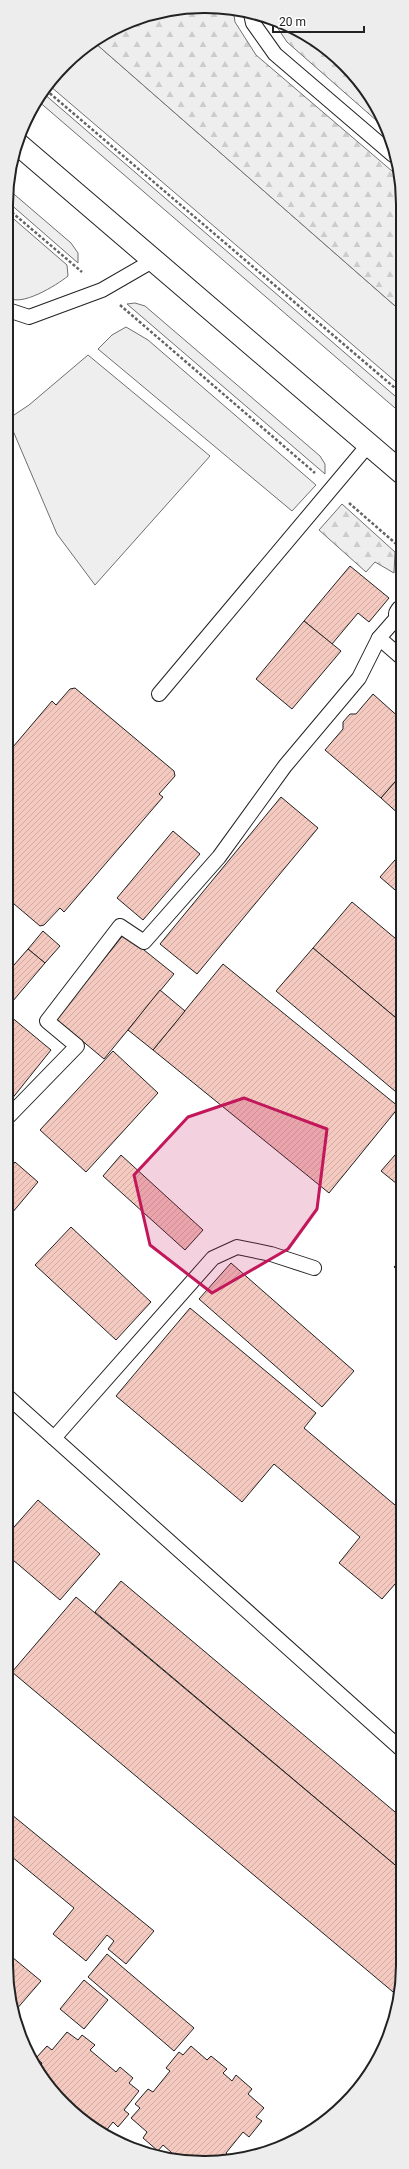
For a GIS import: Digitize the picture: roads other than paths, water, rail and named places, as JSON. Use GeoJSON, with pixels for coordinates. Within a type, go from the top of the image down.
{"type":"FeatureCollection","features":[{"type":"Feature","properties":{"kind":"main road"},"geometry":{"type":"LineString","coordinates":[[22,147],[396,468]]}},
{"type":"Feature","properties":{"kind":"lane"},"geometry":{"type":"LineString","coordinates":[[252,19],[252,23],[275,54],[388,149]]}},
{"type":"Feature","properties":{"kind":"lane"},"geometry":{"type":"LineString","coordinates":[[13,312],[29,318],[102,290],[154,260]]}},
{"type":"Feature","properties":{"kind":"lane"},"geometry":{"type":"LineString","coordinates":[[159,694],[369,444]]}},
{"type":"Feature","properties":{"kind":"lane"},"geometry":{"type":"LineString","coordinates":[[13,1112],[77,1046],[47,1021],[120,926],[144,942],[219,857],[285,766],[359,678],[379,638],[396,619]]}},
{"type":"Feature","properties":{"kind":"lane"},"geometry":{"type":"LineString","coordinates":[[379,638],[396,653]]}},
{"type":"Feature","properties":{"kind":"lane"},"geometry":{"type":"LineString","coordinates":[[54,1438],[213,1258],[237,1247],[270,1254],[314,1268]]}},
{"type":"Feature","properties":{"kind":"lane"},"geometry":{"type":"LineString","coordinates":[[13,1402],[396,1744]]}}]}
